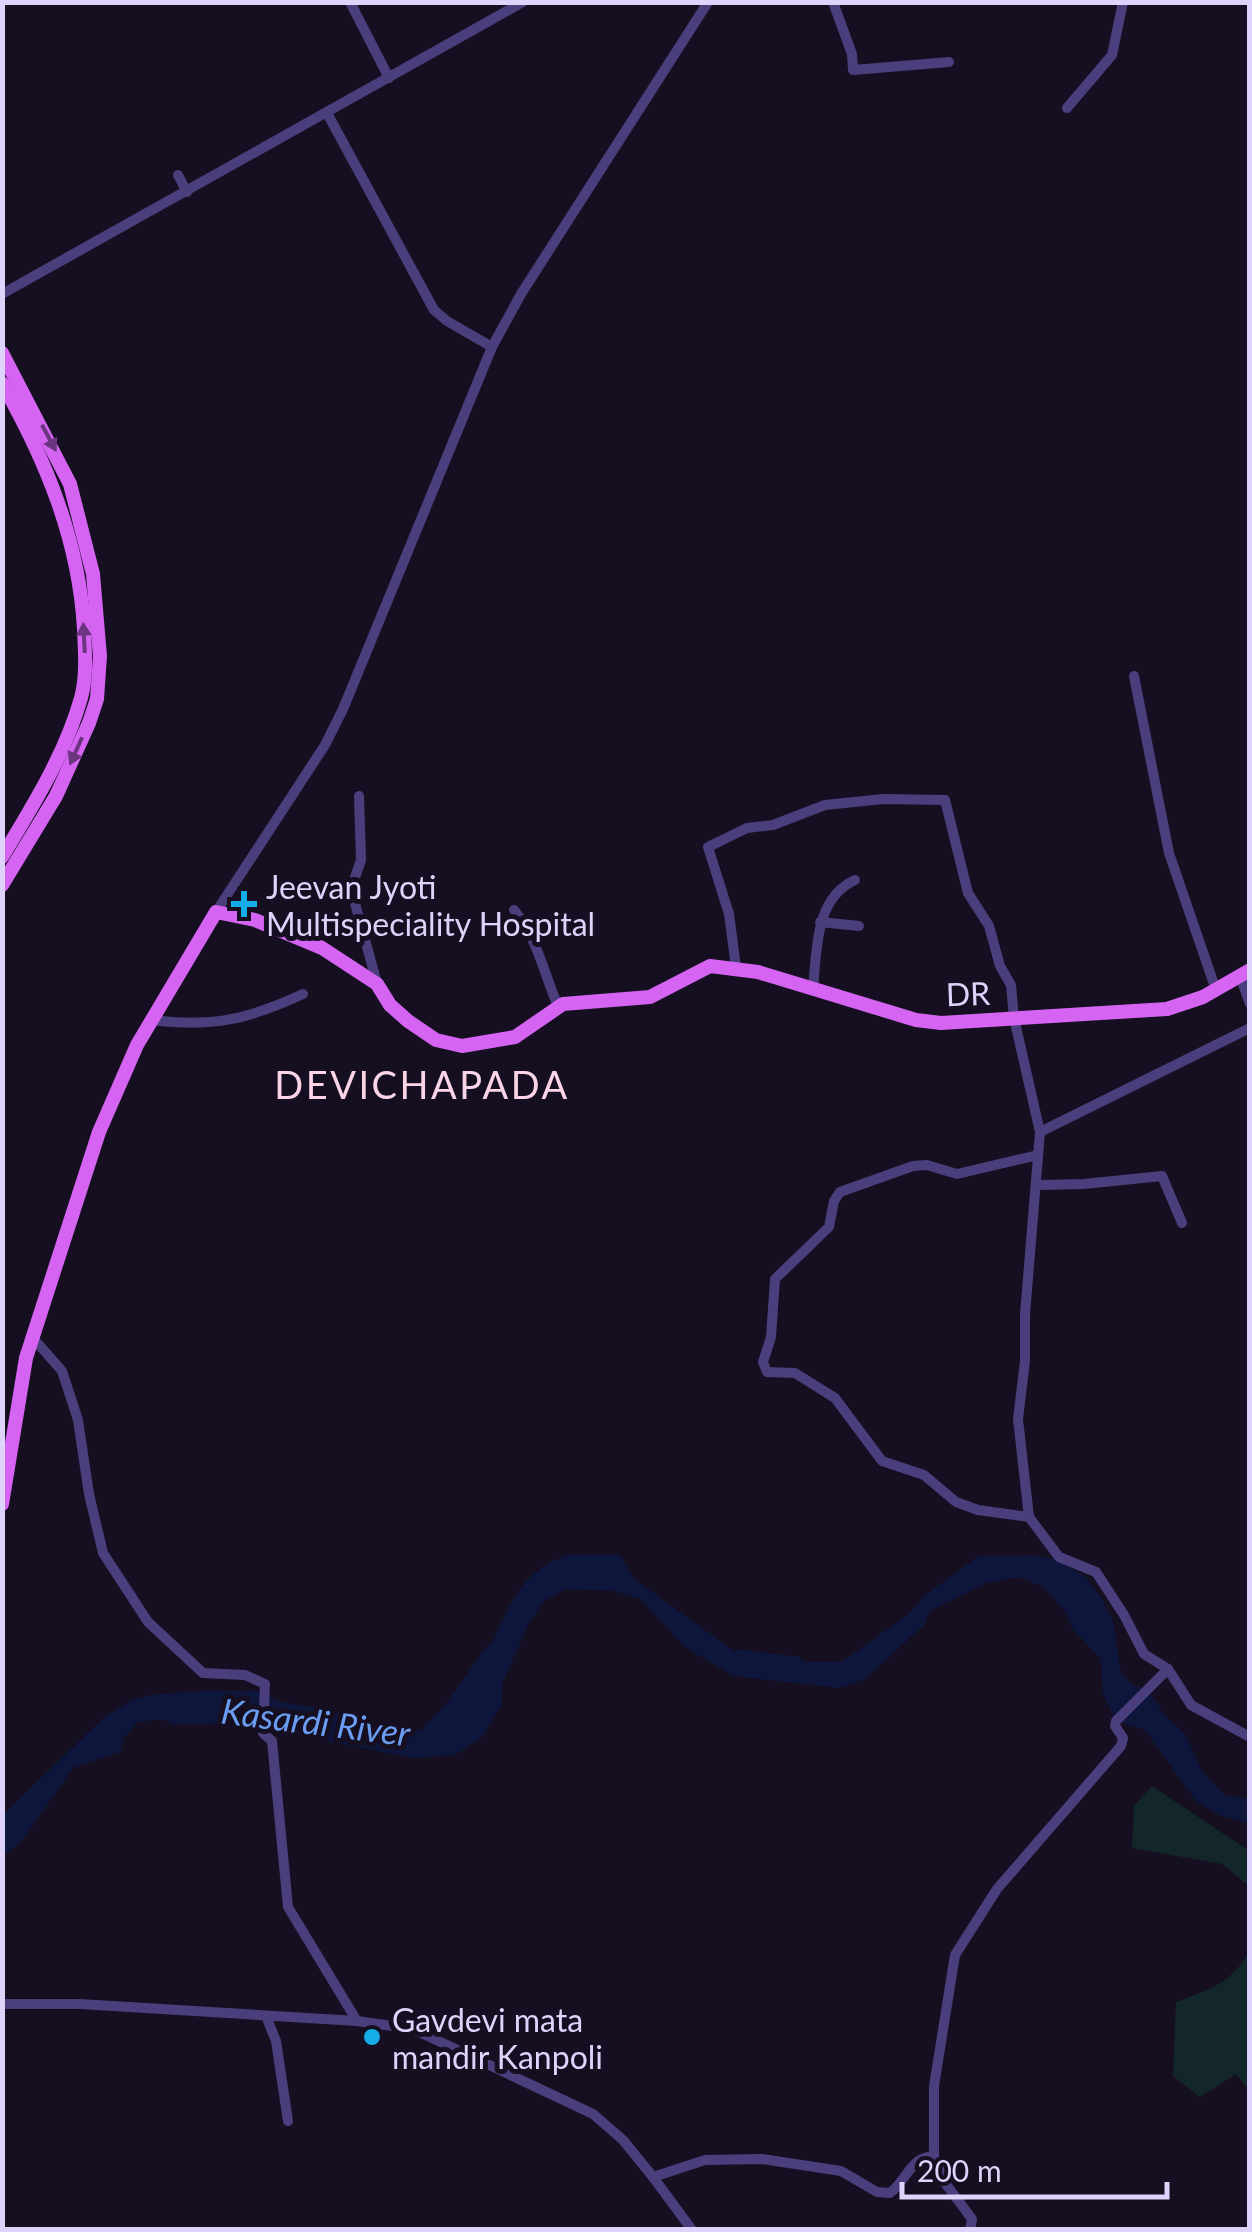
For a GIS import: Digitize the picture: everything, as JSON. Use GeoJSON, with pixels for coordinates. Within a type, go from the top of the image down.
{"type":"FeatureCollection","features":[{"type":"Feature","properties":{"kind":"main road"},"geometry":{"type":"LineString","coordinates":[[2,352],[70,484],[93,574],[100,656],[97,699],[88,723],[56,796],[2,886]]}},
{"type":"Feature","properties":{"kind":"main road"},"geometry":{"type":"LineString","coordinates":[[2,383],[44,462],[69,533],[82,604],[85,656],[82,696],[74,717],[42,789],[2,857]]}},
{"type":"Feature","properties":{"kind":"main road"},"geometry":{"type":"LineString","coordinates":[[2,1504],[26,1358],[99,1132],[152,1020],[216,912],[255,920],[322,948],[377,984],[390,1005],[436,1040],[462,1046],[516,1037],[558,1006]]}},
{"type":"Feature","properties":{"kind":"main road","name":"DR"},"geometry":{"type":"LineString","coordinates":[[558,1006],[650,997],[710,966],[736,967],[916,1020],[942,1023],[1167,1009],[1216,990],[1245,973]]}},
{"type":"Feature","properties":{"kind":"street"},"geometry":{"type":"LineString","coordinates":[[350,2],[389,78]]}},
{"type":"Feature","properties":{"kind":"street"},"geometry":{"type":"LineString","coordinates":[[2,294],[523,2]]}},
{"type":"Feature","properties":{"kind":"street"},"geometry":{"type":"LineString","coordinates":[[832,2],[852,54],[853,70],[949,62]]}},
{"type":"Feature","properties":{"kind":"street"},"geometry":{"type":"LineString","coordinates":[[1066,108],[1112,55],[1123,2]]}},
{"type":"Feature","properties":{"kind":"street"},"geometry":{"type":"LineString","coordinates":[[216,912],[326,745],[492,347],[520,294],[707,3]]}},
{"type":"Feature","properties":{"kind":"street"},"geometry":{"type":"LineString","coordinates":[[327,113],[434,310],[447,322],[492,347]]}},
{"type":"Feature","properties":{"kind":"street"},"geometry":{"type":"LineString","coordinates":[[178,175],[187,192]]}},
{"type":"Feature","properties":{"kind":"street"},"geometry":{"type":"LineString","coordinates":[[1134,676],[1169,853],[1216,990]]}},
{"type":"Feature","properties":{"kind":"street"},"geometry":{"type":"LineString","coordinates":[[358,796],[360,860],[352,894],[377,984]]}},
{"type":"Feature","properties":{"kind":"street"},"geometry":{"type":"LineString","coordinates":[[736,967],[729,914],[708,847],[747,828],[774,825],[820,806],[940,797],[948,804],[968,893],[989,926],[998,962],[1011,984],[1014,1018],[1040,1132],[1018,1419],[1029,1517],[1059,1558],[1096,1572],[1144,1654],[1168,1670],[1191,1706],[1250,1737]]}},
{"type":"Feature","properties":{"kind":"street"},"geometry":{"type":"LineString","coordinates":[[813,988],[820,922],[838,888],[855,880]]}},
{"type":"Feature","properties":{"kind":"street"},"geometry":{"type":"LineString","coordinates":[[514,910],[536,946],[558,1006]]}},
{"type":"Feature","properties":{"kind":"street"},"geometry":{"type":"LineString","coordinates":[[820,922],[859,926]]}},
{"type":"Feature","properties":{"kind":"street"},"geometry":{"type":"LineString","coordinates":[[1245,973],[1250,1004]]}},
{"type":"Feature","properties":{"kind":"street"},"geometry":{"type":"LineString","coordinates":[[152,1020],[187,1025],[220,1023],[303,994]]}},
{"type":"Feature","properties":{"kind":"street"},"geometry":{"type":"LineString","coordinates":[[1040,1132],[1250,1028]]}},
{"type":"Feature","properties":{"kind":"street"},"geometry":{"type":"LineString","coordinates":[[1029,1517],[964,1506],[924,1475],[882,1461],[835,1398],[795,1372],[768,1372],[763,1362],[771,1337],[775,1279],[829,1227],[834,1201],[840,1192],[913,1166],[927,1165],[957,1174],[1038,1155]]}},
{"type":"Feature","properties":{"kind":"street"},"geometry":{"type":"LineString","coordinates":[[1038,1185],[1162,1176],[1182,1223]]}},
{"type":"Feature","properties":{"kind":"street"},"geometry":{"type":"LineString","coordinates":[[32,1338],[62,1371],[103,1553],[148,1622],[204,1673],[245,1675],[265,1684],[262,1733],[272,1742],[288,1907],[357,2022]]}},
{"type":"Feature","properties":{"kind":"street"},"geometry":{"type":"LineString","coordinates":[[970,2230],[972,2219],[945,2183],[934,2156],[934,2086],[955,1955],[997,1889],[1121,1746],[1123,1738],[1115,1726],[1116,1720],[1168,1670]]}},
{"type":"Feature","properties":{"kind":"street"},"geometry":{"type":"LineString","coordinates":[[2,2004],[80,2004],[357,2022],[425,2033],[592,2114],[623,2140],[692,2230]]}},
{"type":"Feature","properties":{"kind":"street"},"geometry":{"type":"LineString","coordinates":[[266,2016],[276,2041],[288,2122]]}},
{"type":"Feature","properties":{"kind":"street"},"geometry":{"type":"LineString","coordinates":[[653,2177],[705,2160],[762,2160],[841,2171],[877,2192],[890,2193],[914,2162],[934,2156]]}},
{"type":"Feature","properties":{"kind":"green space"},"geometry":{"type":"Polygon","coordinates":[[[1152,1786],[1249,1851],[1249,1886],[1222,1864],[1132,1848],[1134,1806],[1152,1786]]]}},
{"type":"Feature","properties":{"kind":"green space"},"geometry":{"type":"Polygon","coordinates":[[[1249,1951],[1249,2090],[1236,2074],[1200,2097],[1173,2076],[1176,2002],[1227,1978],[1249,1951]]]}},
{"type":"Feature","properties":{"kind":"water"},"geometry":{"type":"Polygon","coordinates":[[[568,1555],[620,1555],[644,1586],[731,1649],[760,1662],[843,1661],[979,1556],[1057,1559],[1086,1577],[1101,1598],[1113,1620],[1121,1673],[1133,1685],[1148,1690],[1166,1717],[1184,1732],[1202,1771],[1225,1795],[1250,1799],[1249,1823],[1221,1816],[1196,1801],[1145,1730],[1116,1721],[1103,1694],[1101,1659],[1072,1628],[1065,1611],[1042,1586],[1018,1577],[987,1583],[930,1611],[924,1625],[865,1679],[840,1688],[733,1676],[685,1647],[640,1599],[614,1591],[566,1589],[544,1601],[528,1625],[503,1682],[501,1706],[482,1737],[455,1755],[413,1758],[237,1723],[175,1725],[162,1719],[138,1722],[124,1737],[120,1752],[73,1768],[22,1841],[3,1856],[3,1815],[103,1718],[132,1700],[199,1691],[258,1691],[281,1702],[333,1711],[423,1743],[440,1731],[456,1710],[520,1589],[540,1569],[568,1555]]]}},
{"type":"Feature","properties":{"kind":"waterway","name":"Kasardi River"},"geometry":{"type":"LineString","coordinates":[[391,1733],[423,1739],[450,1711],[491,1653]]}},
{"type":"Feature","properties":{"kind":"waterway","name":"Kasardi River"},"geometry":{"type":"LineString","coordinates":[[740,1657],[796,1664]]}},
{"type":"Feature","properties":{"kind":"place","name":"Jeevan Jyoti Multispeciality Hospital"},"geometry":{"type":"Point","coordinates":[244,904]}},
{"type":"Feature","properties":{"kind":"place","name":"Gavdevi mata mandir Kanpoli"},"geometry":{"type":"Point","coordinates":[372,2037]}},
{"type":"Feature","properties":{"kind":"district","name":"DEVICHAPADA"},"geometry":{"type":"Point","coordinates":[422,1084]}}]}
